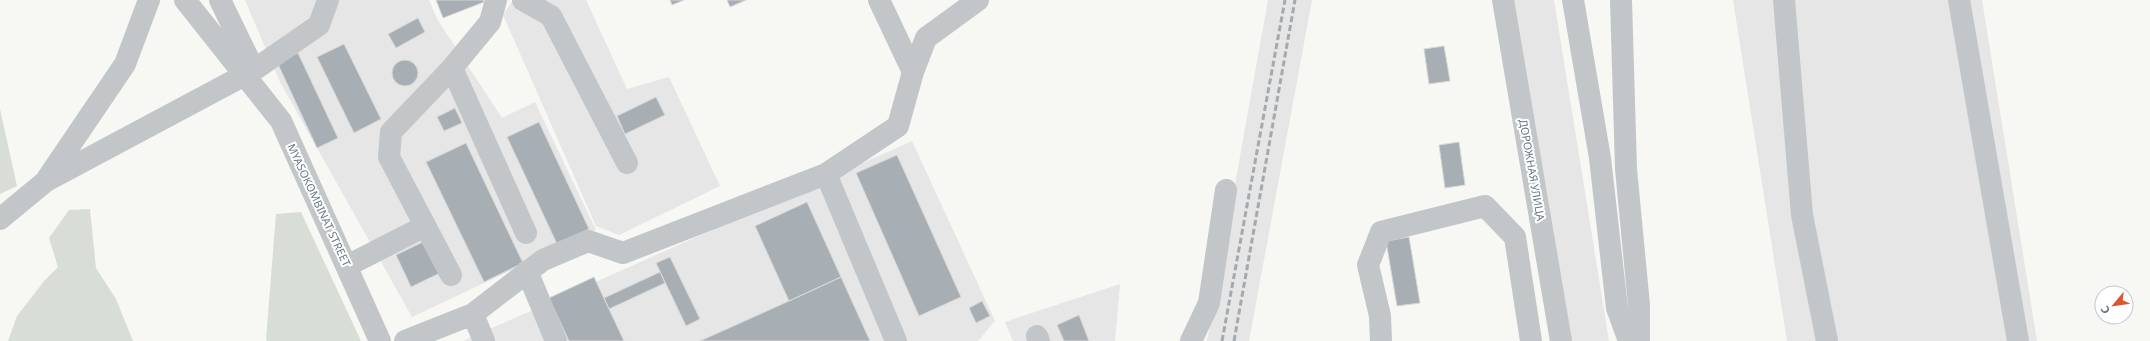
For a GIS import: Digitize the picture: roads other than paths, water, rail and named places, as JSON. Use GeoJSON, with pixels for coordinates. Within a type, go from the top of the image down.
{"type":"FeatureCollection","features":[{"type":"Feature","properties":{"kind":"street"},"geometry":{"type":"LineString","coordinates":[[46,181],[125,64],[149,0]]}},
{"type":"Feature","properties":{"kind":"street"},"geometry":{"type":"LineString","coordinates":[[185,0],[250,73]]}},
{"type":"Feature","properties":{"kind":"street"},"geometry":{"type":"LineString","coordinates":[[220,0],[250,73]]}},
{"type":"Feature","properties":{"kind":"street"},"geometry":{"type":"LineString","coordinates":[[0,219],[46,181],[250,73],[319,25],[328,0]]}},
{"type":"Feature","properties":{"kind":"street"},"geometry":{"type":"LineString","coordinates":[[451,275],[389,157],[391,132],[452,68],[490,22],[496,0]]}},
{"type":"Feature","properties":{"kind":"street"},"geometry":{"type":"LineString","coordinates":[[524,0],[551,16],[627,163]]}},
{"type":"Feature","properties":{"kind":"street"},"geometry":{"type":"LineString","coordinates":[[879,0],[913,72]]}},
{"type":"Feature","properties":{"kind":"street"},"geometry":{"type":"LineString","coordinates":[[405,341],[473,314],[542,260],[588,241],[623,252],[826,174],[898,126],[913,72],[926,38],[978,0]]}},
{"type":"Feature","properties":{"kind":"street","name":"ДОРОЖНАЯ УЛИЦА"},"geometry":{"type":"LineString","coordinates":[[1503,0],[1561,341]]}},
{"type":"Feature","properties":{"kind":"street"},"geometry":{"type":"LineString","coordinates":[[1572,0],[1600,158],[1617,308],[1628,341]]}},
{"type":"Feature","properties":{"kind":"street"},"geometry":{"type":"LineString","coordinates":[[1621,0],[1626,169],[1639,305],[1639,341]]}},
{"type":"Feature","properties":{"kind":"street"},"geometry":{"type":"LineString","coordinates":[[1784,0],[1802,215],[1827,341]]}},
{"type":"Feature","properties":{"kind":"street"},"geometry":{"type":"LineString","coordinates":[[1959,0],[2018,341]]}},
{"type":"Feature","properties":{"kind":"street"},"geometry":{"type":"LineString","coordinates":[[452,68],[526,233]]}},
{"type":"Feature","properties":{"kind":"street","name":"MYASOKOMBINAT STREET"},"geometry":{"type":"LineString","coordinates":[[250,73],[281,121],[380,341]]}},
{"type":"Feature","properties":{"kind":"street"},"geometry":{"type":"LineString","coordinates":[[826,174],[896,341]]}},
{"type":"Feature","properties":{"kind":"street"},"geometry":{"type":"LineString","coordinates":[[1191,341],[1209,303],[1226,190]]}},
{"type":"Feature","properties":{"kind":"street"},"geometry":{"type":"LineString","coordinates":[[1381,341],[1380,316],[1368,266],[1381,232],[1485,206],[1515,237],[1530,341]]}},
{"type":"Feature","properties":{"kind":"street"},"geometry":{"type":"LineString","coordinates":[[347,266],[425,226]]}},
{"type":"Feature","properties":{"kind":"street"},"geometry":{"type":"LineString","coordinates":[[527,272],[556,341]]}},
{"type":"Feature","properties":{"kind":"street"},"geometry":{"type":"LineString","coordinates":[[473,314],[484,341]]}},
{"type":"Feature","properties":{"kind":"railway"},"geometry":{"type":"LineString","coordinates":[[1222,341],[1285,0]]}},
{"type":"Feature","properties":{"kind":"railway"},"geometry":{"type":"LineString","coordinates":[[1234,341],[1295,0]]}}]}
